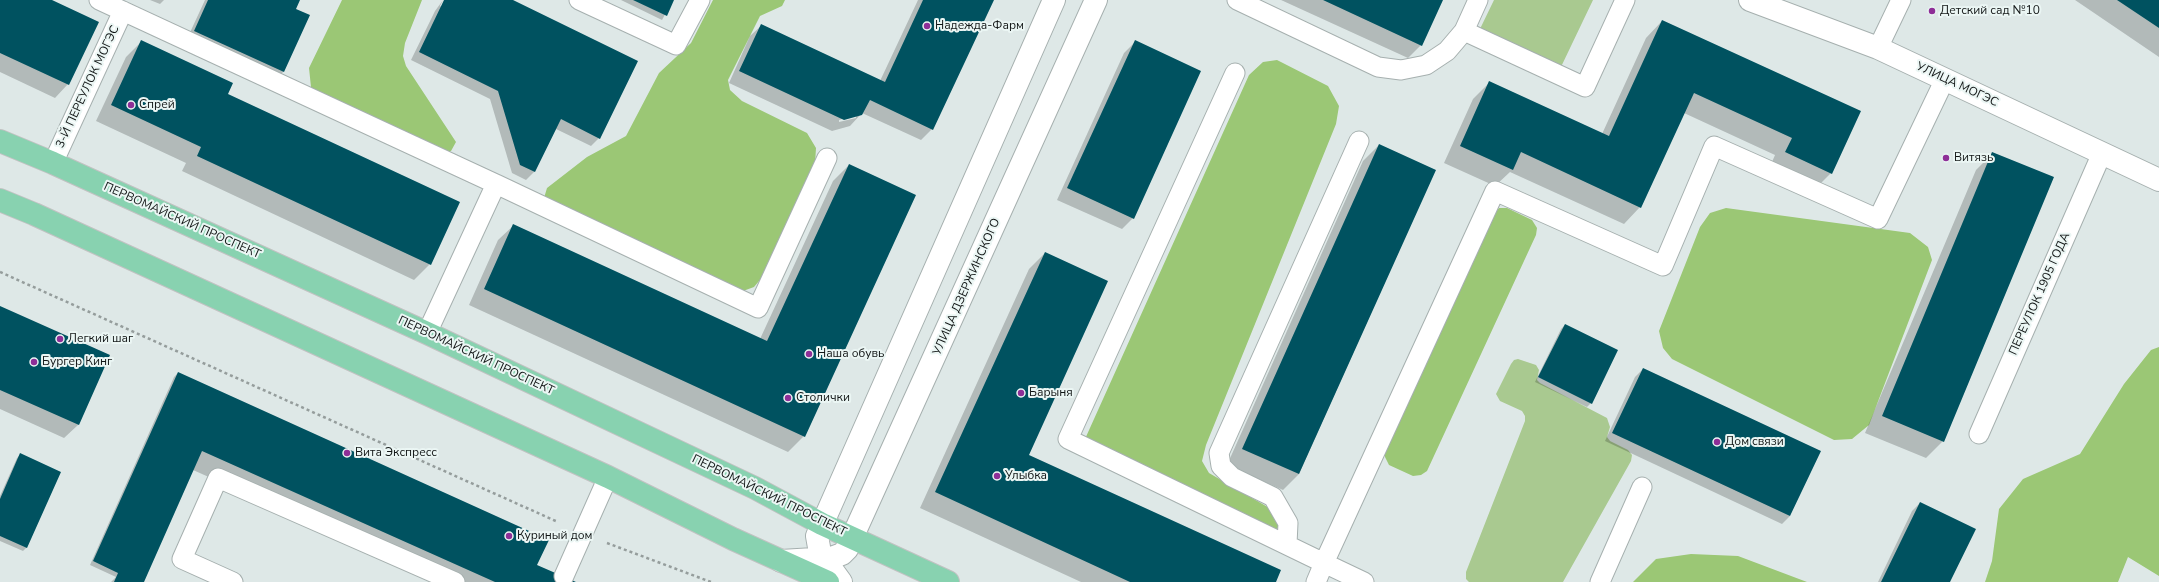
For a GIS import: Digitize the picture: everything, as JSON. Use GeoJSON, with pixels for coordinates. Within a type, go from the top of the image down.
{"type":"FeatureCollection","features":[{"type":"Feature","properties":{"kind":"main road"},"geometry":{"type":"LineString","coordinates":[[841,582],[824,559],[817,541],[822,524],[1054,0]]}},
{"type":"Feature","properties":{"kind":"main road","name":"УЛИЦА ДЗЕРЖИНСКОГО"},"geometry":{"type":"LineString","coordinates":[[781,561],[824,559],[842,554],[853,538],[1096,0]]}},
{"type":"Feature","properties":{"kind":"main road","name":"УЛИЦА МОГЭС"},"geometry":{"type":"LineString","coordinates":[[1750,0],[1878,48],[2159,180]]}},
{"type":"Feature","properties":{"kind":"main road","name":"ПЕРВОМАЙСКИЙ ПРОСПЕКТ"},"geometry":{"type":"LineString","coordinates":[[0,141],[53,163],[428,333],[755,488],[822,524],[948,582]]}},
{"type":"Feature","properties":{"kind":"main road"},"geometry":{"type":"LineString","coordinates":[[0,200],[34,214],[608,478],[828,582]]}},
{"type":"Feature","properties":{"kind":"lane"},"geometry":{"type":"LineString","coordinates":[[99,0],[496,184],[758,308],[828,158]]}},
{"type":"Feature","properties":{"kind":"lane"},"geometry":{"type":"LineString","coordinates":[[580,0],[676,45],[700,0]]}},
{"type":"Feature","properties":{"kind":"lane"},"geometry":{"type":"LineString","coordinates":[[1237,0],[1378,68],[1401,70],[1426,65],[1447,51],[1464,31],[1478,0]]}},
{"type":"Feature","properties":{"kind":"lane"},"geometry":{"type":"LineString","coordinates":[[1464,31],[1585,87],[1625,0]]}},
{"type":"Feature","properties":{"kind":"lane"},"geometry":{"type":"LineString","coordinates":[[1878,48],[1901,0]]}},
{"type":"Feature","properties":{"kind":"lane","name":"3-Й ПЕРЕУЛОК МОГЭС"},"geometry":{"type":"LineString","coordinates":[[53,163],[123,11]]}},
{"type":"Feature","properties":{"kind":"lane"},"geometry":{"type":"LineString","coordinates":[[1235,73],[1068,438],[1364,582]]}},
{"type":"Feature","properties":{"kind":"lane"},"geometry":{"type":"LineString","coordinates":[[1316,582],[1495,191],[1663,266],[1714,146],[1878,219],[1945,79]]}},
{"type":"Feature","properties":{"kind":"lane"},"geometry":{"type":"LineString","coordinates":[[1287,544],[1288,523],[1273,497],[1232,477],[1221,466],[1219,453],[1359,142]]}},
{"type":"Feature","properties":{"kind":"lane","name":"ПЕРЕУЛОК 1905 ГОДА"},"geometry":{"type":"LineString","coordinates":[[1978,434],[2102,153]]}},
{"type":"Feature","properties":{"kind":"lane"},"geometry":{"type":"LineString","coordinates":[[428,333],[496,184]]}},
{"type":"Feature","properties":{"kind":"lane"},"geometry":{"type":"LineString","coordinates":[[233,582],[182,559],[218,478],[455,582]]}},
{"type":"Feature","properties":{"kind":"lane"},"geometry":{"type":"LineString","coordinates":[[564,576],[608,478]]}},
{"type":"Feature","properties":{"kind":"lane"},"geometry":{"type":"LineString","coordinates":[[1600,582],[1642,487]]}},
{"type":"Feature","properties":{"kind":"path"},"geometry":{"type":"LineString","coordinates":[[0,272],[584,534],[711,582]]}},
{"type":"Feature","properties":{"kind":"green space"},"geometry":{"type":"Polygon","coordinates":[[[342,0],[422,0],[405,43],[403,56],[406,66],[456,142],[451,151],[442,154],[326,100],[311,87],[309,68],[342,0]]]}},
{"type":"Feature","properties":{"kind":"green space"},"geometry":{"type":"Polygon","coordinates":[[[713,0],[785,0],[782,6],[760,16],[728,80],[730,90],[742,101],[807,133],[816,148],[815,164],[764,275],[754,287],[743,291],[544,198],[547,188],[587,157],[626,136],[659,73],[691,43],[713,0]]]}},
{"type":"Feature","properties":{"kind":"green space"},"geometry":{"type":"Polygon","coordinates":[[[1494,0],[1593,0],[1560,69],[1479,31],[1494,0]]]}},
{"type":"Feature","properties":{"kind":"green space"},"geometry":{"type":"Polygon","coordinates":[[[1277,60],[1328,86],[1339,106],[1336,124],[1206,445],[1202,461],[1209,473],[1271,509],[1279,521],[1277,532],[1085,439],[1249,75],[1263,62],[1277,60]]]}},
{"type":"Feature","properties":{"kind":"green space"},"geometry":{"type":"Polygon","coordinates":[[[1499,208],[1507,208],[1532,220],[1537,228],[1536,235],[1427,471],[1421,475],[1413,476],[1389,465],[1385,457],[1385,450],[1494,214],[1499,208]]]}},
{"type":"Feature","properties":{"kind":"green space"},"geometry":{"type":"Polygon","coordinates":[[[1726,208],[1910,233],[1928,247],[1932,260],[1869,425],[1852,439],[1834,440],[1672,359],[1663,348],[1659,331],[1700,227],[1710,213],[1726,208]]]}},
{"type":"Feature","properties":{"kind":"green space"},"geometry":{"type":"Polygon","coordinates":[[[2159,347],[2159,576],[2128,557],[2118,582],[1985,582],[1992,561],[1999,509],[2023,479],[2080,454],[2124,384],[2151,350],[2159,347]]]}},
{"type":"Feature","properties":{"kind":"green space"},"geometry":{"type":"Polygon","coordinates":[[[1518,359],[1536,365],[1539,370],[1537,380],[1540,383],[1607,418],[1610,427],[1607,437],[1610,441],[1628,450],[1632,455],[1631,461],[1563,582],[1469,582],[1466,579],[1466,572],[1525,421],[1525,416],[1522,411],[1500,401],[1496,394],[1511,364],[1514,360],[1518,359]]]}},
{"type":"Feature","properties":{"kind":"green space"},"geometry":{"type":"Polygon","coordinates":[[[1691,554],[1738,556],[1807,582],[1633,582],[1656,559],[1691,554]]]}},
{"type":"Feature","properties":{"kind":"building"},"geometry":{"type":"Polygon","coordinates":[[[0,0],[52,0],[99,22],[69,85],[0,53],[0,0]]]}},
{"type":"Feature","properties":{"kind":"building"},"geometry":{"type":"Polygon","coordinates":[[[208,0],[300,0],[296,9],[310,15],[284,72],[194,31],[208,0]]]}},
{"type":"Feature","properties":{"kind":"building"},"geometry":{"type":"Polygon","coordinates":[[[444,0],[513,0],[638,61],[600,139],[561,119],[535,172],[520,165],[498,91],[419,52],[444,0]]]}},
{"type":"Feature","properties":{"kind":"building"},"geometry":{"type":"Polygon","coordinates":[[[633,0],[674,0],[667,16],[633,0]]]}},
{"type":"Feature","properties":{"kind":"building"},"geometry":{"type":"Polygon","coordinates":[[[923,0],[994,0],[933,130],[870,100],[862,115],[844,120],[739,71],[761,24],[885,82],[923,0]]]}},
{"type":"Feature","properties":{"kind":"building"},"geometry":{"type":"Polygon","coordinates":[[[1323,0],[1443,0],[1422,46],[1323,0]]]}},
{"type":"Feature","properties":{"kind":"building"},"geometry":{"type":"Polygon","coordinates":[[[2117,0],[2159,0],[2159,28],[2117,0]]]}},
{"type":"Feature","properties":{"kind":"building"},"geometry":{"type":"Polygon","coordinates":[[[1662,20],[1861,111],[1832,174],[1785,152],[1792,138],[1694,93],[1641,208],[1521,152],[1513,170],[1460,146],[1489,81],[1609,136],[1662,20]]]}},
{"type":"Feature","properties":{"kind":"building"},"geometry":{"type":"Polygon","coordinates":[[[141,40],[233,83],[228,94],[460,202],[431,265],[197,156],[201,147],[111,105],[141,40]]]}},
{"type":"Feature","properties":{"kind":"building"},"geometry":{"type":"Polygon","coordinates":[[[1135,40],[1201,71],[1134,219],[1067,188],[1135,40]]]}},
{"type":"Feature","properties":{"kind":"building"},"geometry":{"type":"Polygon","coordinates":[[[1379,144],[1436,170],[1299,474],[1242,449],[1379,144]]]}},
{"type":"Feature","properties":{"kind":"building"},"geometry":{"type":"Polygon","coordinates":[[[1992,152],[2054,177],[1944,442],[1882,416],[1992,152]]]}},
{"type":"Feature","properties":{"kind":"building"},"geometry":{"type":"Polygon","coordinates":[[[849,164],[916,195],[805,437],[484,289],[513,224],[767,341],[849,164]]]}},
{"type":"Feature","properties":{"kind":"building"},"geometry":{"type":"Polygon","coordinates":[[[1045,252],[1108,281],[1029,455],[1281,570],[1276,582],[1130,582],[935,492],[1045,252]]]}},
{"type":"Feature","properties":{"kind":"building"},"geometry":{"type":"Polygon","coordinates":[[[0,306],[110,355],[79,425],[0,390],[0,306]]]}},
{"type":"Feature","properties":{"kind":"building"},"geometry":{"type":"Polygon","coordinates":[[[1565,324],[1618,350],[1592,404],[1538,377],[1565,324]]]}},
{"type":"Feature","properties":{"kind":"building","name":"Дом связи"},"geometry":{"type":"Polygon","coordinates":[[[1643,368],[1821,451],[1790,516],[1612,433],[1643,368]]]}},
{"type":"Feature","properties":{"kind":"building"},"geometry":{"type":"Polygon","coordinates":[[[178,372],[549,540],[537,565],[576,582],[495,582],[202,451],[144,582],[114,582],[118,573],[93,561],[178,372]]]}},
{"type":"Feature","properties":{"kind":"building"},"geometry":{"type":"Polygon","coordinates":[[[20,453],[61,472],[27,548],[0,536],[0,499],[20,453]]]}},
{"type":"Feature","properties":{"kind":"building"},"geometry":{"type":"Polygon","coordinates":[[[1920,502],[1976,529],[1950,582],[1881,582],[1920,502]]]}},
{"type":"Feature","properties":{"kind":"place","name":"Детский сад №10"},"geometry":{"type":"Point","coordinates":[1932,11]}},
{"type":"Feature","properties":{"kind":"place","name":"Надежда-Фарм"},"geometry":{"type":"Point","coordinates":[927,26]}},
{"type":"Feature","properties":{"kind":"place","name":"Спрей"},"geometry":{"type":"Point","coordinates":[131,105]}},
{"type":"Feature","properties":{"kind":"place","name":"Витязь"},"geometry":{"type":"Point","coordinates":[1946,158]}},
{"type":"Feature","properties":{"kind":"place","name":"Легкий шаг"},"geometry":{"type":"Point","coordinates":[60,339]}},
{"type":"Feature","properties":{"kind":"place","name":"Наша обувь"},"geometry":{"type":"Point","coordinates":[809,354]}},
{"type":"Feature","properties":{"kind":"place","name":"Бургер Кинг"},"geometry":{"type":"Point","coordinates":[34,362]}},
{"type":"Feature","properties":{"kind":"place","name":"Барыня"},"geometry":{"type":"Point","coordinates":[1021,393]}},
{"type":"Feature","properties":{"kind":"place","name":"Столички"},"geometry":{"type":"Point","coordinates":[788,398]}},
{"type":"Feature","properties":{"kind":"place","name":"Дом связи"},"geometry":{"type":"Point","coordinates":[1717,442]}},
{"type":"Feature","properties":{"kind":"place","name":"Вита Экспресс"},"geometry":{"type":"Point","coordinates":[347,453]}},
{"type":"Feature","properties":{"kind":"place","name":"Улыбка"},"geometry":{"type":"Point","coordinates":[997,476]}},
{"type":"Feature","properties":{"kind":"place","name":"Куриный дом"},"geometry":{"type":"Point","coordinates":[509,536]}}]}
